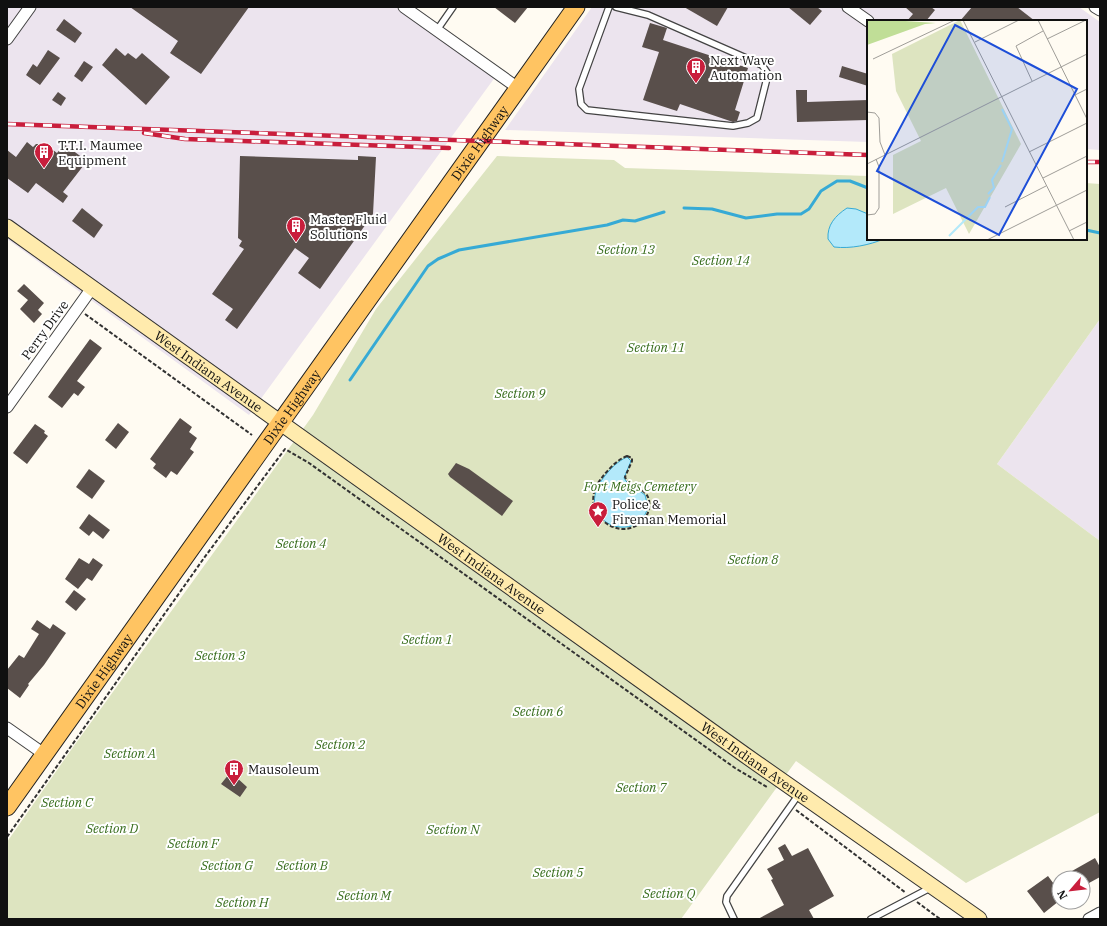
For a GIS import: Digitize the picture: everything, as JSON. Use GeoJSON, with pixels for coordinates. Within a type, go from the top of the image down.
{"type":"FeatureCollection","features":[{"type":"Feature","properties":{"kind":"main road","name":"Dixie Highway"},"geometry":{"type":"LineString","coordinates":[[7,807],[576,7]]}},
{"type":"Feature","properties":{"kind":"main road","name":"West Indiana Avenue"},"geometry":{"type":"LineString","coordinates":[[7,227],[799,793],[979,919]]}},
{"type":"Feature","properties":{"kind":"street"},"geometry":{"type":"LineString","coordinates":[[7,39],[30,7]]}},
{"type":"Feature","properties":{"kind":"street"},"geometry":{"type":"LineString","coordinates":[[404,7],[518,88]]}},
{"type":"Feature","properties":{"kind":"street"},"geometry":{"type":"LineString","coordinates":[[848,7],[867,20]]}},
{"type":"Feature","properties":{"kind":"street"},"geometry":{"type":"LineString","coordinates":[[1095,7],[1100,10]]}},
{"type":"Feature","properties":{"kind":"street","name":"Perry Drive"},"geometry":{"type":"LineString","coordinates":[[7,407],[92,288]]}},
{"type":"Feature","properties":{"kind":"street"},"geometry":{"type":"LineString","coordinates":[[7,728],[44,754]]}},
{"type":"Feature","properties":{"kind":"street"},"geometry":{"type":"LineString","coordinates":[[1089,919],[1100,913]]}},
{"type":"Feature","properties":{"kind":"lane"},"geometry":{"type":"LineString","coordinates":[[437,30],[453,7]]}},
{"type":"Feature","properties":{"kind":"lane"},"geometry":{"type":"LineString","coordinates":[[609,7],[579,89],[580,104],[588,110],[733,126],[748,123],[758,118],[768,74],[762,65],[648,15],[616,7]]}},
{"type":"Feature","properties":{"kind":"lane"},"geometry":{"type":"LineString","coordinates":[[734,919],[726,902],[727,896],[799,793]]}},
{"type":"Feature","properties":{"kind":"lane"},"geometry":{"type":"LineString","coordinates":[[871,919],[932,887]]}},
{"type":"Feature","properties":{"kind":"path"},"geometry":{"type":"LineString","coordinates":[[80,310],[252,435]]}},
{"type":"Feature","properties":{"kind":"path"},"geometry":{"type":"LineString","coordinates":[[7,837],[199,564],[285,449],[309,463],[735,768],[770,788]]}},
{"type":"Feature","properties":{"kind":"path"},"geometry":{"type":"LineString","coordinates":[[630,456],[632,461],[625,475],[626,479],[646,495],[649,503],[648,512],[636,525],[621,529],[604,521],[594,508],[593,495],[597,485],[608,471],[625,457],[630,456]]}},
{"type":"Feature","properties":{"kind":"path"},"geometry":{"type":"LineString","coordinates":[[790,806],[940,919]]}},
{"type":"Feature","properties":{"kind":"shaded area"},"geometry":{"type":"Polygon","coordinates":[[[7,7],[415,7],[501,69],[249,415],[7,239],[7,7]]]}},
{"type":"Feature","properties":{"kind":"shaded area"},"geometry":{"type":"Polygon","coordinates":[[[592,7],[1079,7],[1100,22],[1100,150],[1087,149],[1087,20],[867,20],[867,142],[505,130],[592,7]]]}},
{"type":"Feature","properties":{"kind":"shaded area"},"geometry":{"type":"Polygon","coordinates":[[[1100,319],[1100,541],[997,464],[1100,319]]]}},
{"type":"Feature","properties":{"kind":"green space","name":"Fort Meigs Cemetery"},"geometry":{"type":"Polygon","coordinates":[[[497,156],[614,160],[625,168],[867,176],[867,240],[1087,240],[1087,183],[1100,184],[1100,319],[997,464],[1100,541],[1100,812],[966,883],[796,761],[681,919],[7,919],[7,842],[71,750],[313,415],[376,309],[497,156]]]}},
{"type":"Feature","properties":{"kind":"water"},"geometry":{"type":"Polygon","coordinates":[[[847,208],[856,209],[867,214],[867,240],[881,240],[860,246],[834,247],[828,239],[828,234],[830,225],[839,214],[847,208]]]}},
{"type":"Feature","properties":{"kind":"water"},"geometry":{"type":"Polygon","coordinates":[[[627,457],[631,461],[624,478],[645,495],[648,507],[642,519],[632,526],[620,527],[609,524],[600,517],[595,506],[596,493],[604,477],[609,471],[617,463],[627,457]]]}},
{"type":"Feature","properties":{"kind":"building"},"geometry":{"type":"Polygon","coordinates":[[[130,7],[249,7],[201,74],[170,53],[178,41],[130,7]]]}},
{"type":"Feature","properties":{"kind":"building"},"geometry":{"type":"Polygon","coordinates":[[[494,7],[528,7],[515,23],[494,7]]]}},
{"type":"Feature","properties":{"kind":"building"},"geometry":{"type":"Polygon","coordinates":[[[684,7],[728,7],[717,26],[684,7]]]}},
{"type":"Feature","properties":{"kind":"building"},"geometry":{"type":"Polygon","coordinates":[[[788,7],[817,7],[822,11],[810,25],[788,7]]]}},
{"type":"Feature","properties":{"kind":"building"},"geometry":{"type":"Polygon","coordinates":[[[905,7],[931,7],[935,10],[927,20],[908,20],[913,14],[905,7]]]}},
{"type":"Feature","properties":{"kind":"building"},"geometry":{"type":"Polygon","coordinates":[[[972,7],[1017,7],[1034,20],[961,20],[972,7]]]}},
{"type":"Feature","properties":{"kind":"building"},"geometry":{"type":"Polygon","coordinates":[[[64,19],[82,33],[75,43],[56,30],[64,19]]]}},
{"type":"Feature","properties":{"kind":"building","name":"Next Wave Automation"},"geometry":{"type":"Polygon","coordinates":[[[650,23],[667,28],[663,40],[748,68],[735,110],[740,112],[737,121],[733,122],[680,104],[677,111],[643,100],[659,52],[642,47],[650,23]]]}},
{"type":"Feature","properties":{"kind":"building"},"geometry":{"type":"Polygon","coordinates":[[[116,48],[125,56],[128,53],[136,59],[142,53],[170,77],[146,105],[102,65],[116,48]]]}},
{"type":"Feature","properties":{"kind":"building"},"geometry":{"type":"Polygon","coordinates":[[[48,50],[60,58],[40,85],[26,75],[33,64],[37,67],[48,50]]]}},
{"type":"Feature","properties":{"kind":"building"},"geometry":{"type":"Polygon","coordinates":[[[84,61],[93,67],[82,82],[74,76],[84,61]]]}},
{"type":"Feature","properties":{"kind":"building"},"geometry":{"type":"Polygon","coordinates":[[[842,66],[867,74],[867,86],[839,77],[842,66]]]}},
{"type":"Feature","properties":{"kind":"building"},"geometry":{"type":"Polygon","coordinates":[[[796,90],[807,90],[807,102],[867,100],[867,120],[797,122],[796,90]]]}},
{"type":"Feature","properties":{"kind":"building"},"geometry":{"type":"Polygon","coordinates":[[[58,92],[66,98],[61,106],[52,100],[58,92]]]}},
{"type":"Feature","properties":{"kind":"building","name":"T.T.I. Maumee Equipment"},"geometry":{"type":"Polygon","coordinates":[[[27,142],[33,147],[36,144],[45,144],[57,153],[64,144],[87,161],[63,192],[68,196],[63,203],[36,183],[28,193],[7,178],[7,150],[16,157],[27,142]]]}},
{"type":"Feature","properties":{"kind":"building","name":"Master Fluid Solutions"},"geometry":{"type":"Polygon","coordinates":[[[240,156],[358,160],[358,156],[376,157],[373,214],[320,289],[298,273],[309,258],[295,248],[237,329],[225,320],[233,309],[212,294],[244,249],[239,246],[242,241],[238,238],[240,156]]]}},
{"type":"Feature","properties":{"kind":"building"},"geometry":{"type":"Polygon","coordinates":[[[82,208],[103,225],[94,238],[72,221],[82,208]]]}},
{"type":"Feature","properties":{"kind":"building"},"geometry":{"type":"Polygon","coordinates":[[[24,284],[44,303],[38,310],[42,314],[34,323],[20,309],[28,300],[17,291],[24,284]]]}},
{"type":"Feature","properties":{"kind":"building"},"geometry":{"type":"Polygon","coordinates":[[[90,339],[102,348],[77,381],[85,387],[78,396],[74,393],[62,408],[48,397],[90,339]]]}},
{"type":"Feature","properties":{"kind":"building"},"geometry":{"type":"Polygon","coordinates":[[[180,418],[192,427],[189,432],[197,438],[190,449],[194,452],[177,475],[171,471],[166,478],[153,468],[156,464],[150,459],[180,418]]]}},
{"type":"Feature","properties":{"kind":"building"},"geometry":{"type":"Polygon","coordinates":[[[118,423],[129,432],[116,449],[105,440],[118,423]]]}},
{"type":"Feature","properties":{"kind":"building"},"geometry":{"type":"Polygon","coordinates":[[[35,424],[45,431],[44,433],[48,436],[27,464],[13,453],[35,424]]]}},
{"type":"Feature","properties":{"kind":"building"},"geometry":{"type":"Polygon","coordinates":[[[456,463],[469,469],[513,501],[502,516],[450,477],[448,474],[456,463]]]}},
{"type":"Feature","properties":{"kind":"building"},"geometry":{"type":"Polygon","coordinates":[[[89,469],[105,481],[92,499],[76,487],[89,469]]]}},
{"type":"Feature","properties":{"kind":"building"},"geometry":{"type":"Polygon","coordinates":[[[89,514],[110,530],[103,539],[93,531],[89,536],[79,528],[89,514]]]}},
{"type":"Feature","properties":{"kind":"building"},"geometry":{"type":"Polygon","coordinates":[[[79,558],[89,564],[93,558],[103,565],[92,581],[87,578],[78,589],[65,579],[79,558]]]}},
{"type":"Feature","properties":{"kind":"building"},"geometry":{"type":"Polygon","coordinates":[[[74,590],[86,599],[76,611],[65,602],[74,590]]]}},
{"type":"Feature","properties":{"kind":"building"},"geometry":{"type":"Polygon","coordinates":[[[37,620],[50,629],[53,624],[66,633],[44,665],[28,684],[29,685],[20,698],[7,688],[7,670],[19,655],[24,658],[39,634],[31,629],[37,620]]]}},
{"type":"Feature","properties":{"kind":"building","name":"Mausoleum"},"geometry":{"type":"Polygon","coordinates":[[[229,774],[234,778],[235,776],[247,787],[240,797],[221,784],[229,774]]]}},
{"type":"Feature","properties":{"kind":"building"},"geometry":{"type":"Polygon","coordinates":[[[785,844],[792,856],[808,848],[834,896],[809,910],[814,919],[758,919],[784,905],[767,869],[784,860],[778,848],[785,844]]]}},
{"type":"Feature","properties":{"kind":"building"},"geometry":{"type":"Polygon","coordinates":[[[1095,858],[1100,867],[1100,877],[1091,882],[1091,870],[1074,870],[1095,858]]]}},
{"type":"Feature","properties":{"kind":"building"},"geometry":{"type":"Polygon","coordinates":[[[1048,876],[1051,880],[1051,907],[1044,913],[1027,891],[1048,876]]]}},
{"type":"Feature","properties":{"kind":"waterway"},"geometry":{"type":"LineString","coordinates":[[684,208],[712,209],[746,218],[777,214],[801,214],[809,209],[821,191],[837,181],[850,181],[867,188]]}},
{"type":"Feature","properties":{"kind":"waterway"},"geometry":{"type":"LineString","coordinates":[[350,380],[428,266],[438,259],[459,250],[607,225],[623,220],[635,221],[664,212]]}},
{"type":"Feature","properties":{"kind":"waterway"},"geometry":{"type":"LineString","coordinates":[[1087,230],[1100,233]]}},
{"type":"Feature","properties":{"kind":"railway"},"geometry":{"type":"LineString","coordinates":[[7,124],[867,155]]}},
{"type":"Feature","properties":{"kind":"railway"},"geometry":{"type":"LineString","coordinates":[[144,133],[185,139],[449,148]]}},
{"type":"Feature","properties":{"kind":"railway"},"geometry":{"type":"LineString","coordinates":[[1087,162],[1100,162]]}},
{"type":"Feature","properties":{"kind":"place","name":"Next Wave Automation"},"geometry":{"type":"Point","coordinates":[696,84]}},
{"type":"Feature","properties":{"kind":"place","name":"T.T.I. Maumee Equipment"},"geometry":{"type":"Point","coordinates":[44,169]}},
{"type":"Feature","properties":{"kind":"place","name":"Master Fluid Solutions"},"geometry":{"type":"Point","coordinates":[296,243]}},
{"type":"Feature","properties":{"kind":"place","name":"Police & Fireman Memorial"},"geometry":{"type":"Point","coordinates":[598,528]}},
{"type":"Feature","properties":{"kind":"place","name":"Mausoleum"},"geometry":{"type":"Point","coordinates":[234,786]}},
{"type":"Feature","properties":{"kind":"park label","name":"Section 13"},"geometry":{"type":"Point","coordinates":[626,249]}},
{"type":"Feature","properties":{"kind":"park label","name":"Section 14"},"geometry":{"type":"Point","coordinates":[721,260]}},
{"type":"Feature","properties":{"kind":"park label","name":"Section 11"},"geometry":{"type":"Point","coordinates":[656,347]}},
{"type":"Feature","properties":{"kind":"park label","name":"Section 9"},"geometry":{"type":"Point","coordinates":[520,393]}},
{"type":"Feature","properties":{"kind":"park label","name":"Section 4"},"geometry":{"type":"Point","coordinates":[301,543]}},
{"type":"Feature","properties":{"kind":"park label","name":"Section 8"},"geometry":{"type":"Point","coordinates":[753,559]}},
{"type":"Feature","properties":{"kind":"park label","name":"Section 1"},"geometry":{"type":"Point","coordinates":[427,639]}},
{"type":"Feature","properties":{"kind":"park label","name":"Section 3"},"geometry":{"type":"Point","coordinates":[220,655]}},
{"type":"Feature","properties":{"kind":"park label","name":"Section 6"},"geometry":{"type":"Point","coordinates":[538,711]}},
{"type":"Feature","properties":{"kind":"park label","name":"Section 2"},"geometry":{"type":"Point","coordinates":[340,744]}},
{"type":"Feature","properties":{"kind":"park label","name":"Section A"},"geometry":{"type":"Point","coordinates":[130,753]}},
{"type":"Feature","properties":{"kind":"park label","name":"Section 7"},"geometry":{"type":"Point","coordinates":[641,787]}},
{"type":"Feature","properties":{"kind":"park label","name":"Section C"},"geometry":{"type":"Point","coordinates":[67,802]}},
{"type":"Feature","properties":{"kind":"park label","name":"Section D"},"geometry":{"type":"Point","coordinates":[112,828]}},
{"type":"Feature","properties":{"kind":"park label","name":"Section N"},"geometry":{"type":"Point","coordinates":[453,829]}},
{"type":"Feature","properties":{"kind":"park label","name":"Section F"},"geometry":{"type":"Point","coordinates":[193,843]}},
{"type":"Feature","properties":{"kind":"park label","name":"Section G"},"geometry":{"type":"Point","coordinates":[227,865]}},
{"type":"Feature","properties":{"kind":"park label","name":"Section B"},"geometry":{"type":"Point","coordinates":[302,865]}},
{"type":"Feature","properties":{"kind":"park label","name":"Section 5"},"geometry":{"type":"Point","coordinates":[558,872]}},
{"type":"Feature","properties":{"kind":"park label","name":"Section Q"},"geometry":{"type":"Point","coordinates":[669,893]}},
{"type":"Feature","properties":{"kind":"park label","name":"Section M"},"geometry":{"type":"Point","coordinates":[364,895]}},
{"type":"Feature","properties":{"kind":"park label","name":"Section H"},"geometry":{"type":"Point","coordinates":[242,902]}}]}
